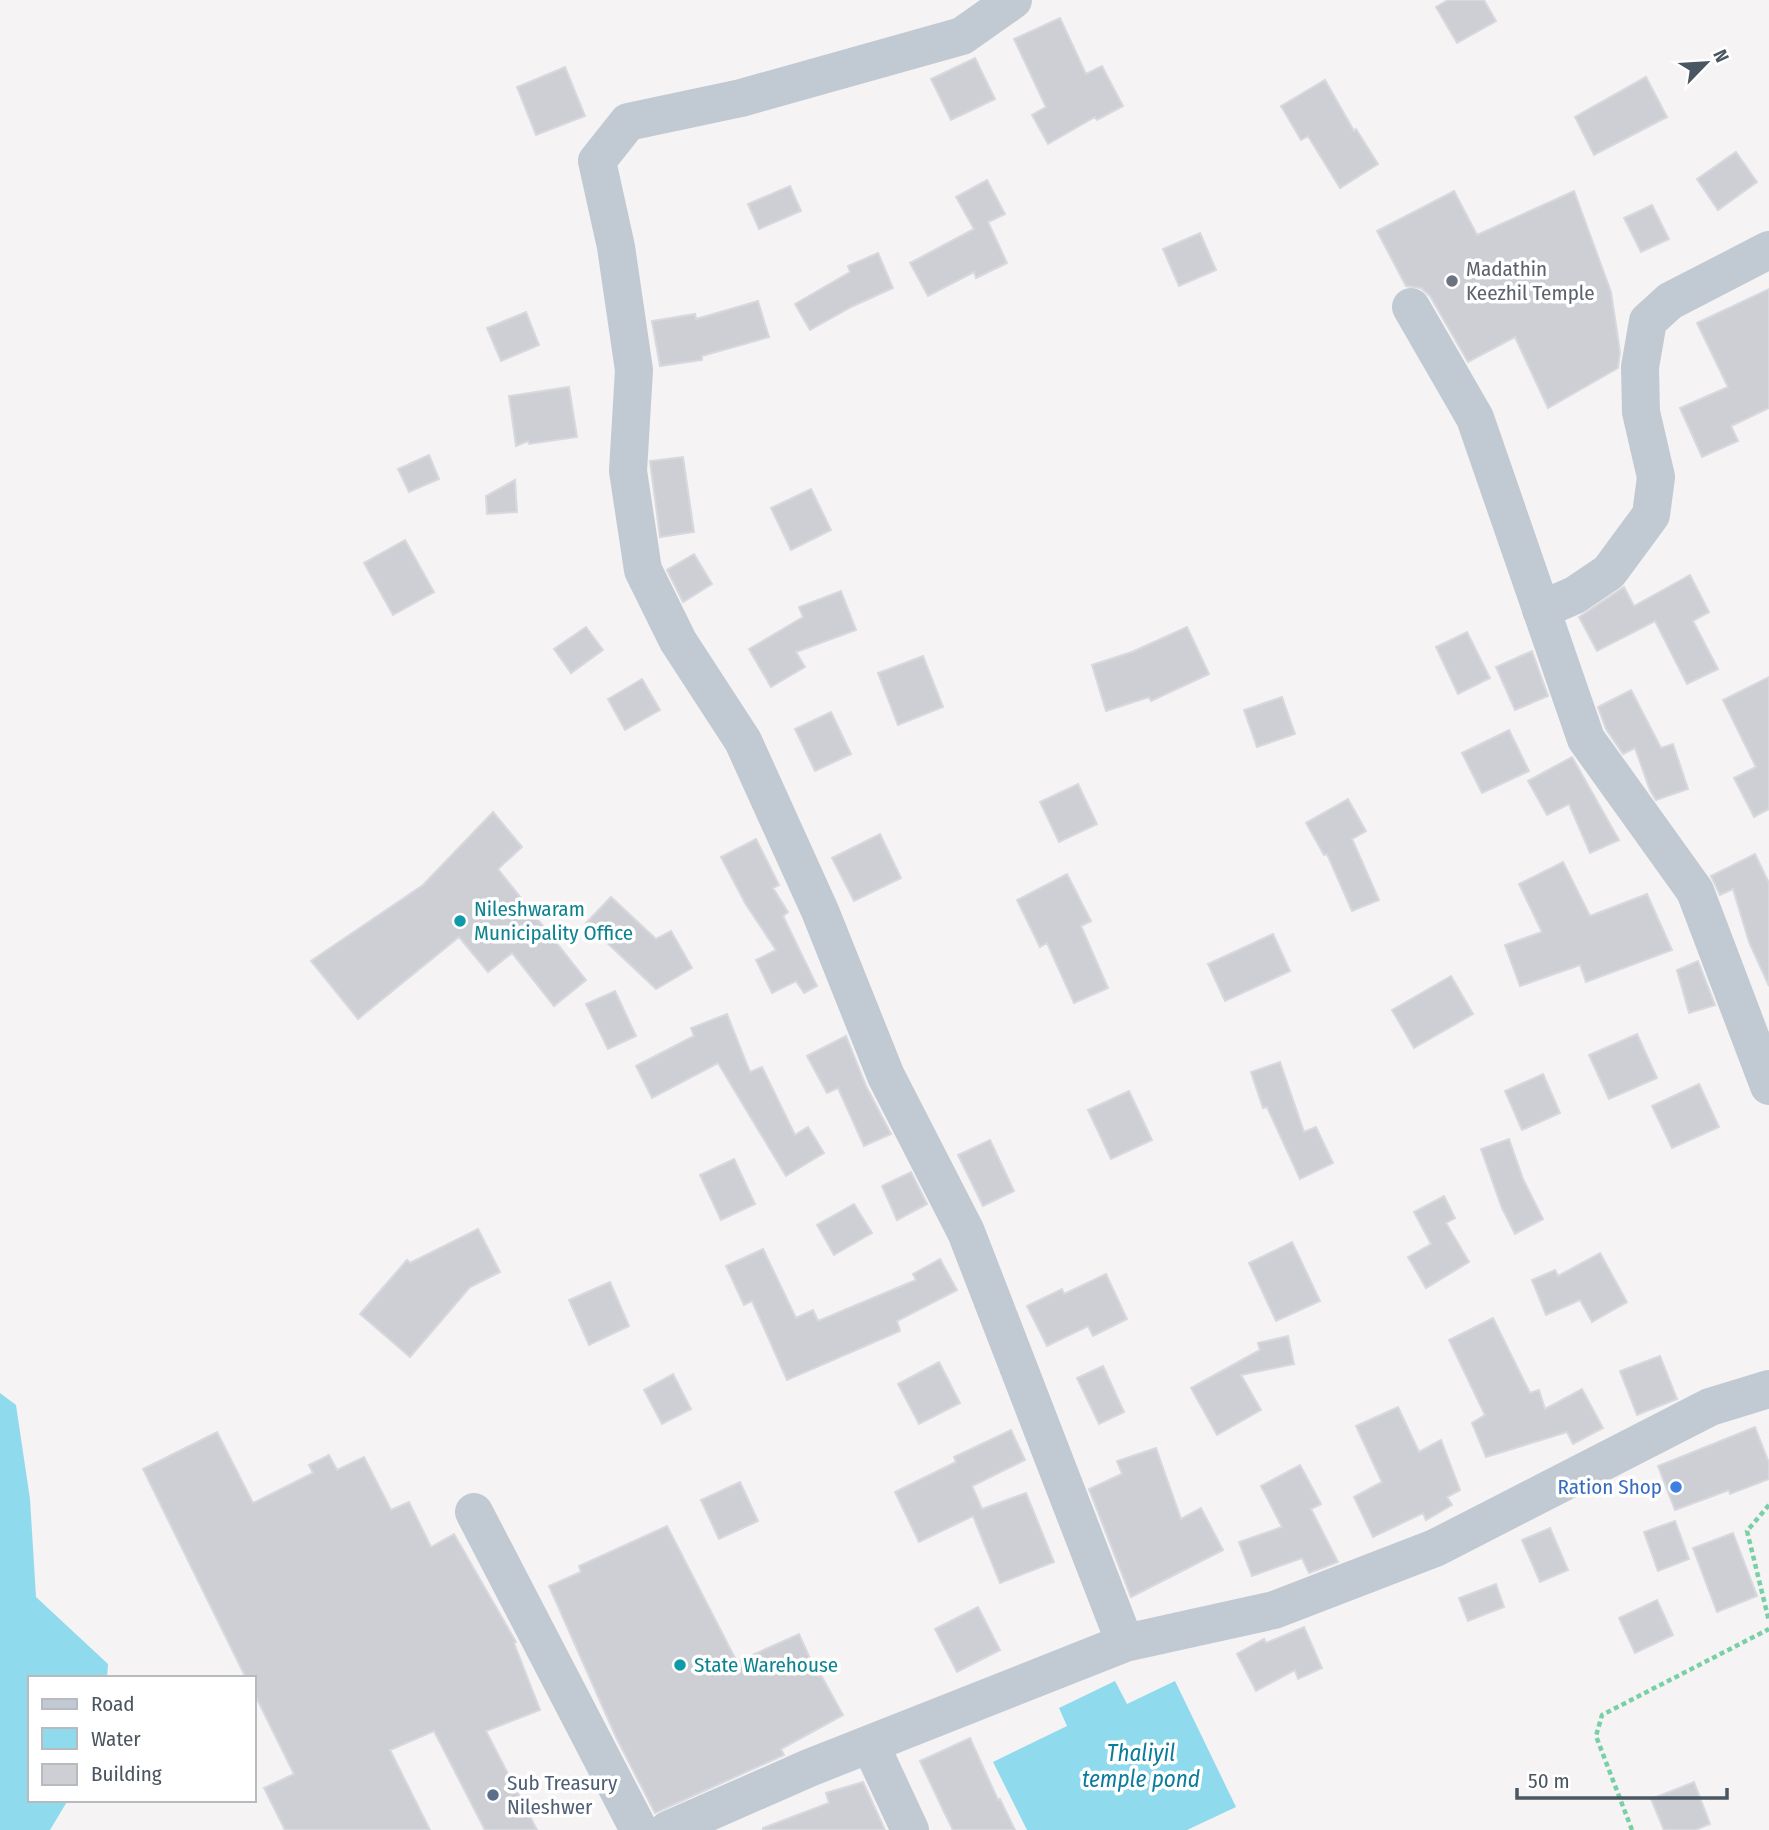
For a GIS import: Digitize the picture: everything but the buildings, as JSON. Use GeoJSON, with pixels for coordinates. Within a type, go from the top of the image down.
{"type":"FeatureCollection","features":[{"type":"Feature","properties":{"kind":"street"},"geometry":{"type":"LineString","coordinates":[[1013,0],[962,36],[741,98],[628,122],[597,161],[616,247],[634,370],[628,471],[643,570],[678,641],[743,741],[820,912],[886,1076],[966,1232],[1125,1643]]}},
{"type":"Feature","properties":{"kind":"street"},"geometry":{"type":"LineString","coordinates":[[1541,610],[1575,595],[1609,572],[1651,515],[1657,477],[1641,412],[1640,367],[1647,321],[1670,301],[1769,250]]}},
{"type":"Feature","properties":{"kind":"street"},"geometry":{"type":"LineString","coordinates":[[1411,307],[1475,418],[1586,739],[1695,891],[1769,1086]]}},
{"type":"Feature","properties":{"kind":"street"},"geometry":{"type":"LineString","coordinates":[[668,1830],[809,1768],[1125,1643],[1274,1610],[1436,1548],[1710,1407],[1769,1389]]}},
{"type":"Feature","properties":{"kind":"street"},"geometry":{"type":"LineString","coordinates":[[474,1512],[639,1830]]}},
{"type":"Feature","properties":{"kind":"street"},"geometry":{"type":"LineString","coordinates":[[870,1744],[910,1830]]}},
{"type":"Feature","properties":{"kind":"path"},"geometry":{"type":"LineString","coordinates":[[1769,1505],[1747,1531],[1769,1621]]}},
{"type":"Feature","properties":{"kind":"path"},"geometry":{"type":"LineString","coordinates":[[1632,1830],[1596,1736],[1602,1715],[1769,1629]]}},
{"type":"Feature","properties":{"kind":"water"},"geometry":{"type":"Polygon","coordinates":[[[0,1393],[16,1405],[30,1499],[36,1597],[108,1664],[107,1676],[28,1676],[28,1802],[67,1802],[50,1830],[0,1830],[0,1393]]]}},
{"type":"Feature","properties":{"kind":"water","name":"Thaliyil temple pond"},"geometry":{"type":"Polygon","coordinates":[[[1115,1681],[1127,1704],[1175,1681],[1236,1807],[1187,1830],[1027,1830],[993,1762],[1067,1726],[1059,1708],[1115,1681]]]}},
{"type":"Feature","properties":{"kind":"place","name":"Madathin Keezhil Temple"},"geometry":{"type":"Point","coordinates":[1452,281]}},
{"type":"Feature","properties":{"kind":"place","name":"Nileshwaram Municipality Office"},"geometry":{"type":"Point","coordinates":[460,921]}},
{"type":"Feature","properties":{"kind":"place","name":"Ration Shop"},"geometry":{"type":"Point","coordinates":[1676,1487]}},
{"type":"Feature","properties":{"kind":"place","name":"State Warehouse"},"geometry":{"type":"Point","coordinates":[680,1665]}},
{"type":"Feature","properties":{"kind":"place","name":"Sub Treasury Nileshwer"},"geometry":{"type":"Point","coordinates":[493,1795]}}]}
